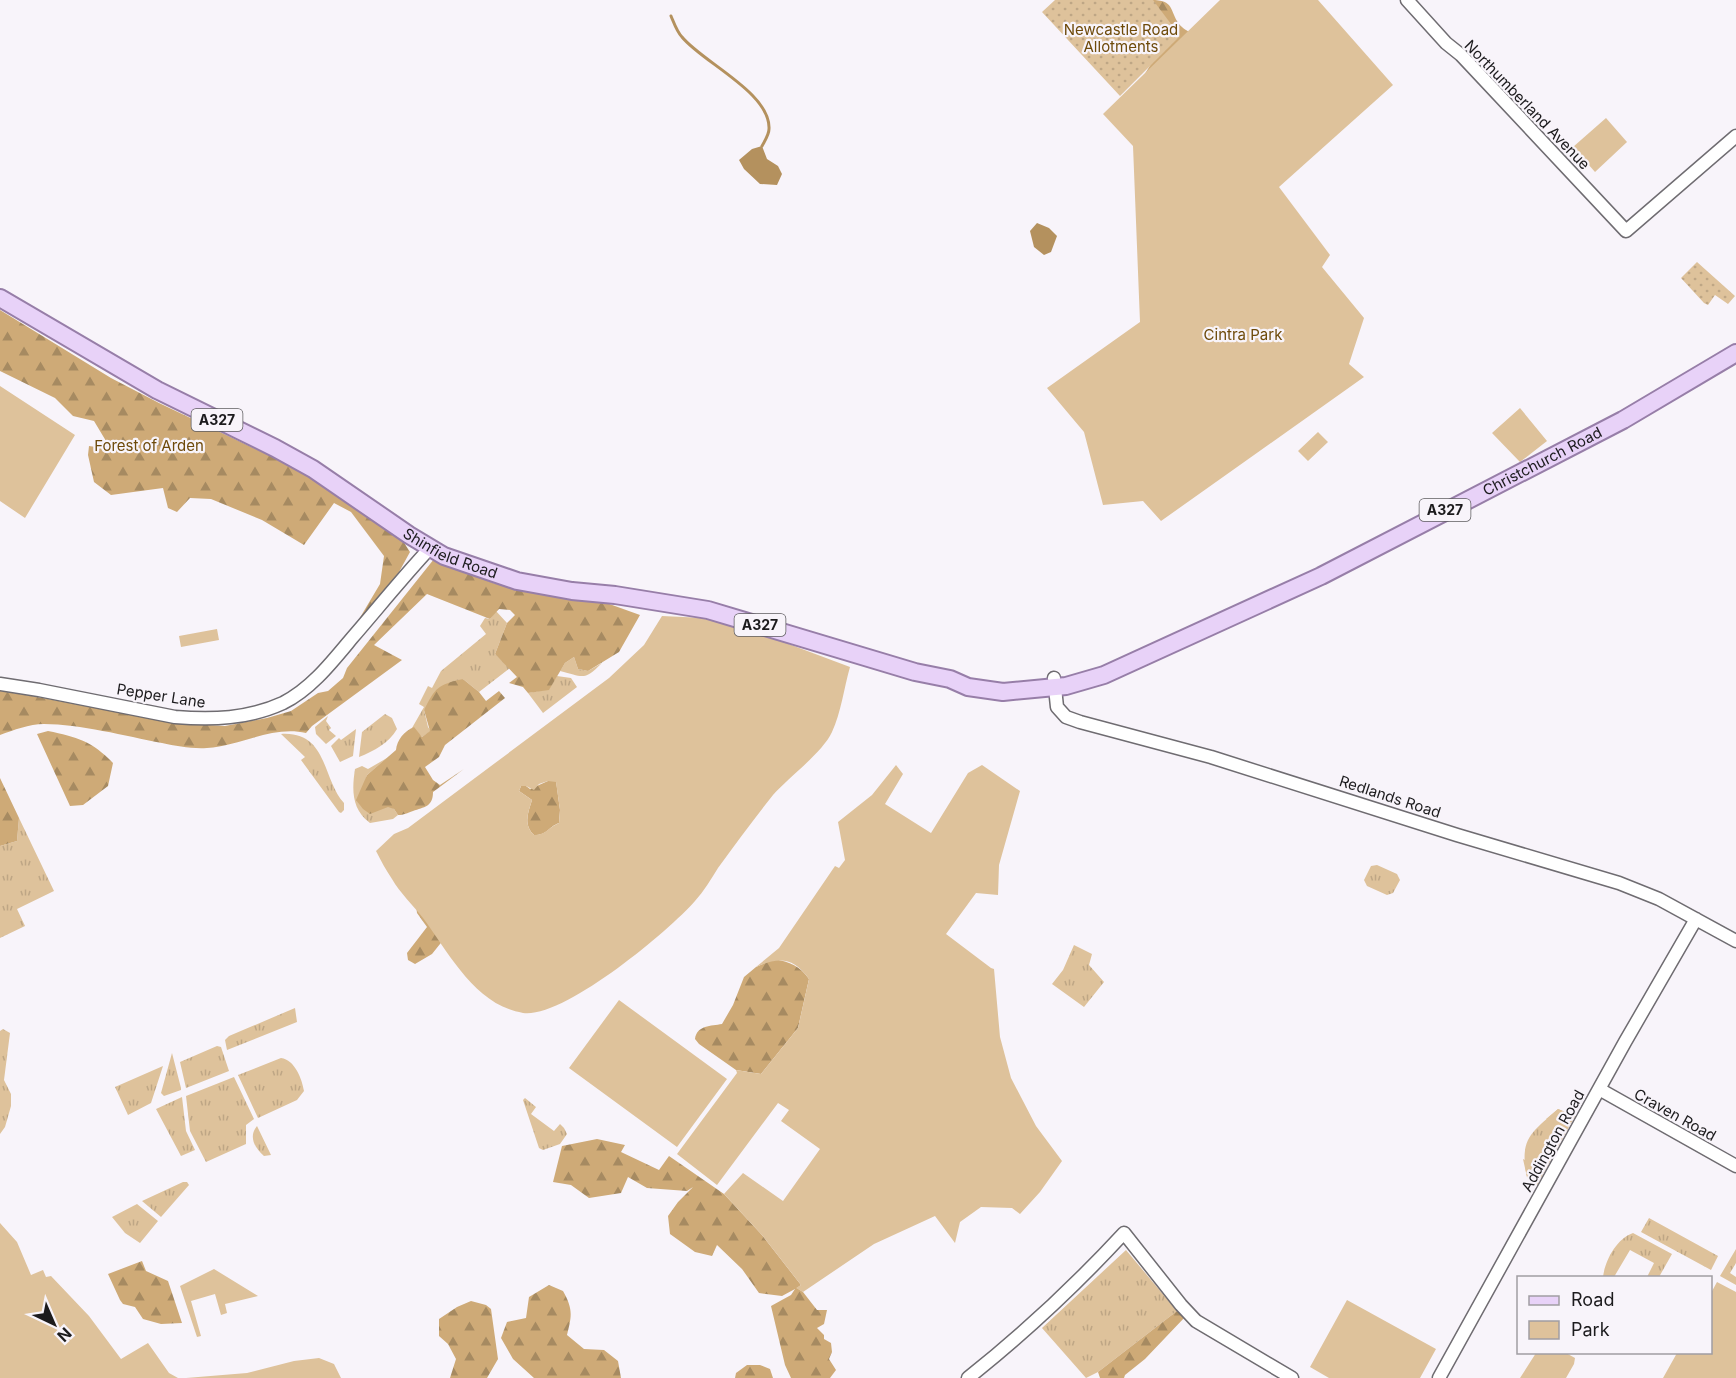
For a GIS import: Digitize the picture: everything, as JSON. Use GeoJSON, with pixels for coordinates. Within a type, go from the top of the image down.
{"type":"FeatureCollection","features":[{"type":"Feature","properties":{"kind":"main road","name":"Shinfield Road"},"geometry":{"type":"LineString","coordinates":[[0,298],[157,390],[313,469],[444,556],[517,581],[708,610],[915,672],[950,679],[1055,683]]}},
{"type":"Feature","properties":{"kind":"main road","name":"Christchurch Road"},"geometry":{"type":"LineString","coordinates":[[1055,683],[1127,657],[1147,654],[1220,623],[1368,552],[1623,420],[1736,353]]}},
{"type":"Feature","properties":{"kind":"street","name":"Northumberland Avenue"},"geometry":{"type":"LineString","coordinates":[[1407,0],[1626,231],[1736,136]]}},
{"type":"Feature","properties":{"kind":"street","name":"Pepper Lane"},"geometry":{"type":"LineString","coordinates":[[0,684],[175,717],[210,719],[262,711],[293,697],[320,675],[430,548]]}},
{"type":"Feature","properties":{"kind":"street","name":"Redlands Road"},"geometry":{"type":"LineString","coordinates":[[1055,683],[1057,707],[1060,712],[1080,722],[1233,763],[1457,835],[1619,883],[1659,899],[1736,941]]}},
{"type":"Feature","properties":{"kind":"street","name":"Addington Road"},"geometry":{"type":"LineString","coordinates":[[1438,1378],[1696,919]]}},
{"type":"Feature","properties":{"kind":"street","name":"Craven Road"},"geometry":{"type":"LineString","coordinates":[[1599,1089],[1736,1166]]}},
{"type":"Feature","properties":{"kind":"street"},"geometry":{"type":"LineString","coordinates":[[968,1378],[1008,1347],[1058,1302],[1124,1233],[1196,1321],[1292,1378]]}},
{"type":"Feature","properties":{"kind":"green space","name":"Newcastle Road Allotments"},"geometry":{"type":"Polygon","coordinates":[[[1055,0],[1153,0],[1180,36],[1120,96],[1042,12],[1055,0]]]}},
{"type":"Feature","properties":{"kind":"green space"},"geometry":{"type":"Polygon","coordinates":[[[1151,0],[1159,0],[1168,4],[1179,24],[1192,34],[1134,92],[1160,49],[1151,0]]]}},
{"type":"Feature","properties":{"kind":"green space","name":"Cintra Park"},"geometry":{"type":"Polygon","coordinates":[[[1220,0],[1318,0],[1393,85],[1279,187],[1330,255],[1322,267],[1364,318],[1349,364],[1364,377],[1161,521],[1143,501],[1103,505],[1084,432],[1047,388],[1140,322],[1133,146],[1103,114],[1220,0]]]}},
{"type":"Feature","properties":{"kind":"green space"},"geometry":{"type":"Polygon","coordinates":[[[1606,118],[1627,142],[1595,172],[1573,147],[1606,118]]]}},
{"type":"Feature","properties":{"kind":"green space"},"geometry":{"type":"Polygon","coordinates":[[[1697,262],[1735,296],[1728,304],[1715,295],[1708,305],[1704,303],[1681,278],[1697,262]]]}},
{"type":"Feature","properties":{"kind":"green space","name":"Forest of Arden"},"geometry":{"type":"Polygon","coordinates":[[[0,310],[111,378],[159,403],[310,473],[403,541],[410,552],[399,572],[352,631],[380,584],[384,556],[351,512],[334,503],[304,545],[262,520],[211,499],[190,498],[177,512],[168,508],[163,488],[111,495],[94,482],[88,455],[89,446],[103,448],[106,441],[94,421],[73,416],[55,398],[0,371],[0,310]]]}},
{"type":"Feature","properties":{"kind":"green space"},"geometry":{"type":"Polygon","coordinates":[[[0,386],[75,435],[25,518],[0,501],[0,386]]]}},
{"type":"Feature","properties":{"kind":"green space"},"geometry":{"type":"Polygon","coordinates":[[[1520,408],[1547,441],[1520,462],[1492,433],[1520,408]]]}},
{"type":"Feature","properties":{"kind":"green space"},"geometry":{"type":"Polygon","coordinates":[[[1318,432],[1328,442],[1308,461],[1298,451],[1318,432]]]}},
{"type":"Feature","properties":{"kind":"green space"},"geometry":{"type":"Polygon","coordinates":[[[434,559],[493,583],[534,593],[601,601],[640,615],[619,652],[588,671],[578,669],[574,657],[565,663],[549,690],[528,693],[523,687],[509,683],[517,677],[495,654],[507,623],[515,615],[510,610],[499,609],[490,619],[427,594],[374,645],[402,660],[312,726],[306,733],[281,732],[201,748],[178,746],[72,726],[44,724],[0,735],[0,691],[176,723],[225,726],[291,711],[318,693],[328,691],[343,678],[347,668],[434,559]]]}},
{"type":"Feature","properties":{"kind":"green space"},"geometry":{"type":"Polygon","coordinates":[[[496,611],[507,623],[495,654],[510,668],[479,692],[463,679],[424,710],[431,731],[422,737],[412,728],[424,707],[419,704],[428,686],[432,688],[441,671],[486,634],[480,626],[485,618],[490,619],[496,611]]]}},
{"type":"Feature","properties":{"kind":"green space"},"geometry":{"type":"Polygon","coordinates":[[[662,616],[704,618],[749,629],[850,667],[838,717],[828,740],[773,795],[695,901],[681,915],[614,971],[563,1002],[541,1011],[523,1013],[506,1008],[491,1000],[465,976],[395,884],[376,851],[394,834],[408,828],[609,678],[644,645],[662,616]],[[548,781],[539,784],[534,790],[521,786],[519,791],[532,800],[527,823],[534,835],[545,832],[559,823],[560,810],[556,782],[548,781]]]}},
{"type":"Feature","properties":{"kind":"green space"},"geometry":{"type":"Polygon","coordinates":[[[217,629],[219,640],[181,647],[179,636],[217,629]]]}},
{"type":"Feature","properties":{"kind":"green space"},"geometry":{"type":"Polygon","coordinates":[[[574,657],[578,669],[588,671],[602,663],[591,673],[583,676],[560,671],[565,663],[574,657]]]}},
{"type":"Feature","properties":{"kind":"green space"},"geometry":{"type":"Polygon","coordinates":[[[557,676],[571,678],[577,687],[543,713],[528,693],[549,689],[557,676]]]}},
{"type":"Feature","properties":{"kind":"green space"},"geometry":{"type":"Polygon","coordinates":[[[463,679],[486,701],[499,691],[505,698],[445,745],[439,757],[425,767],[433,780],[440,785],[464,769],[433,792],[430,804],[424,807],[398,815],[394,809],[388,807],[370,814],[363,809],[356,800],[367,775],[396,750],[399,739],[404,733],[414,727],[422,737],[430,731],[424,710],[432,696],[442,685],[463,679]]]}},
{"type":"Feature","properties":{"kind":"green space"},"geometry":{"type":"Polygon","coordinates":[[[385,714],[392,718],[397,729],[381,746],[359,757],[362,732],[385,714]]]}},
{"type":"Feature","properties":{"kind":"green space"},"geometry":{"type":"Polygon","coordinates":[[[328,716],[326,721],[331,728],[329,730],[336,736],[326,744],[316,734],[315,727],[328,716]]]}},
{"type":"Feature","properties":{"kind":"green space"},"geometry":{"type":"Polygon","coordinates":[[[356,729],[353,756],[340,762],[331,746],[339,738],[341,740],[356,729]]]}},
{"type":"Feature","properties":{"kind":"green space"},"geometry":{"type":"Polygon","coordinates":[[[48,731],[84,741],[113,763],[108,786],[83,805],[70,806],[37,734],[48,731]]]}},
{"type":"Feature","properties":{"kind":"green space"},"geometry":{"type":"Polygon","coordinates":[[[281,734],[296,735],[308,740],[316,748],[331,782],[344,803],[344,810],[341,813],[301,760],[305,757],[281,734]]]}},
{"type":"Feature","properties":{"kind":"green space"},"geometry":{"type":"Polygon","coordinates":[[[387,758],[367,775],[364,785],[394,809],[398,815],[393,819],[370,823],[359,811],[354,798],[355,769],[362,766],[368,769],[387,758]]]}},
{"type":"Feature","properties":{"kind":"green space"},"geometry":{"type":"Polygon","coordinates":[[[896,765],[903,774],[885,804],[931,833],[968,773],[982,765],[1020,791],[999,865],[998,895],[976,893],[946,934],[994,969],[1000,1037],[1011,1078],[1036,1126],[1062,1161],[1040,1192],[1020,1214],[1012,1208],[981,1207],[960,1222],[955,1243],[935,1216],[874,1244],[803,1292],[796,1288],[801,1285],[762,1235],[724,1194],[743,1173],[783,1201],[820,1149],[781,1121],[789,1110],[778,1103],[717,1185],[677,1154],[737,1073],[736,1070],[761,1074],[798,1028],[809,979],[797,966],[785,961],[756,967],[779,948],[835,866],[839,868],[845,860],[838,822],[872,795],[896,765]]]}},
{"type":"Feature","properties":{"kind":"green space"},"geometry":{"type":"Polygon","coordinates":[[[0,778],[19,818],[17,841],[0,846],[0,778]]]}},
{"type":"Feature","properties":{"kind":"green space"},"geometry":{"type":"Polygon","coordinates":[[[548,781],[556,781],[560,810],[559,823],[542,834],[534,835],[527,823],[532,800],[519,791],[521,786],[530,789],[548,781]]]}},
{"type":"Feature","properties":{"kind":"green space"},"geometry":{"type":"Polygon","coordinates":[[[19,818],[54,891],[17,909],[25,926],[0,938],[0,846],[17,841],[19,818]]]}},
{"type":"Feature","properties":{"kind":"green space"},"geometry":{"type":"Polygon","coordinates":[[[1377,865],[1397,874],[1400,880],[1393,893],[1387,895],[1367,886],[1364,880],[1371,866],[1377,865]]]}},
{"type":"Feature","properties":{"kind":"green space"},"geometry":{"type":"Polygon","coordinates":[[[416,905],[444,939],[432,954],[415,964],[408,960],[407,953],[427,927],[417,913],[416,905]]]}},
{"type":"Feature","properties":{"kind":"green space"},"geometry":{"type":"Polygon","coordinates":[[[1074,945],[1092,954],[1089,965],[1104,982],[1084,1007],[1052,984],[1063,970],[1074,945]]]}},
{"type":"Feature","properties":{"kind":"green space"},"geometry":{"type":"Polygon","coordinates":[[[774,959],[794,965],[809,979],[798,1028],[761,1074],[736,1070],[699,1044],[695,1039],[696,1034],[705,1027],[722,1024],[733,1005],[744,977],[756,967],[774,959]]]}},
{"type":"Feature","properties":{"kind":"green space"},"geometry":{"type":"Polygon","coordinates":[[[619,1000],[727,1079],[677,1147],[569,1068],[619,1000]]]}},
{"type":"Feature","properties":{"kind":"green space"},"geometry":{"type":"Polygon","coordinates":[[[295,1008],[297,1022],[227,1050],[225,1040],[229,1036],[295,1008]]]}},
{"type":"Feature","properties":{"kind":"green space"},"geometry":{"type":"Polygon","coordinates":[[[3,1029],[10,1033],[4,1080],[11,1094],[11,1106],[5,1127],[0,1134],[0,1031],[3,1029]]]}},
{"type":"Feature","properties":{"kind":"green space"},"geometry":{"type":"Polygon","coordinates":[[[217,1046],[221,1047],[229,1071],[186,1088],[180,1062],[217,1046]]]}},
{"type":"Feature","properties":{"kind":"green space"},"geometry":{"type":"Polygon","coordinates":[[[172,1053],[181,1090],[164,1096],[161,1093],[172,1053]]]}},
{"type":"Feature","properties":{"kind":"green space"},"geometry":{"type":"Polygon","coordinates":[[[281,1058],[294,1066],[300,1076],[304,1091],[297,1100],[258,1118],[238,1075],[281,1058]]]}},
{"type":"Feature","properties":{"kind":"green space"},"geometry":{"type":"Polygon","coordinates":[[[163,1066],[151,1103],[128,1115],[115,1087],[163,1066]]]}},
{"type":"Feature","properties":{"kind":"green space"},"geometry":{"type":"Polygon","coordinates":[[[234,1077],[254,1119],[246,1125],[246,1144],[206,1162],[190,1131],[186,1096],[234,1077]]]}},
{"type":"Feature","properties":{"kind":"green space"},"geometry":{"type":"Polygon","coordinates":[[[182,1097],[186,1131],[195,1150],[181,1156],[156,1109],[182,1097]]]}},
{"type":"Feature","properties":{"kind":"green space"},"geometry":{"type":"Polygon","coordinates":[[[525,1098],[536,1107],[531,1114],[554,1131],[560,1124],[564,1128],[567,1134],[560,1144],[543,1150],[539,1148],[523,1100],[525,1098]]]}},
{"type":"Feature","properties":{"kind":"green space"},"geometry":{"type":"Polygon","coordinates":[[[1558,1109],[1575,1116],[1537,1185],[1527,1177],[1526,1145],[1534,1131],[1558,1109]]]}},
{"type":"Feature","properties":{"kind":"green space"},"geometry":{"type":"Polygon","coordinates":[[[1558,1109],[1575,1116],[1566,1130],[1546,1119],[1558,1109]]]}},
{"type":"Feature","properties":{"kind":"green space"},"geometry":{"type":"Polygon","coordinates":[[[257,1126],[271,1155],[264,1156],[255,1146],[253,1134],[257,1126]]]}},
{"type":"Feature","properties":{"kind":"green space"},"geometry":{"type":"Polygon","coordinates":[[[597,1139],[625,1145],[621,1152],[659,1170],[669,1156],[724,1194],[762,1235],[801,1285],[797,1288],[817,1310],[827,1310],[824,1324],[817,1328],[824,1335],[824,1339],[831,1343],[832,1352],[829,1359],[836,1370],[830,1378],[791,1378],[785,1365],[771,1306],[791,1295],[795,1289],[782,1296],[759,1293],[742,1269],[717,1245],[712,1256],[695,1252],[670,1234],[668,1216],[693,1187],[687,1191],[647,1188],[628,1177],[621,1193],[589,1198],[571,1185],[553,1182],[562,1146],[597,1139]]]}},
{"type":"Feature","properties":{"kind":"green space"},"geometry":{"type":"Polygon","coordinates":[[[1523,1159],[1545,1170],[1537,1185],[1527,1177],[1523,1159]]]}},
{"type":"Feature","properties":{"kind":"green space"},"geometry":{"type":"Polygon","coordinates":[[[183,1182],[189,1185],[161,1217],[142,1201],[183,1182]]]}},
{"type":"Feature","properties":{"kind":"green space"},"geometry":{"type":"Polygon","coordinates":[[[137,1204],[158,1221],[140,1243],[125,1233],[112,1217],[137,1204]]]}},
{"type":"Feature","properties":{"kind":"green space"},"geometry":{"type":"Polygon","coordinates":[[[1649,1218],[1718,1256],[1711,1270],[1641,1232],[1649,1218]]]}},
{"type":"Feature","properties":{"kind":"green space"},"geometry":{"type":"Polygon","coordinates":[[[0,1223],[17,1242],[31,1275],[43,1270],[46,1277],[51,1276],[89,1316],[121,1359],[148,1343],[169,1373],[178,1378],[0,1378],[0,1223]]]}},
{"type":"Feature","properties":{"kind":"green space"},"geometry":{"type":"Polygon","coordinates":[[[1633,1233],[1672,1254],[1660,1276],[1648,1276],[1654,1263],[1630,1250],[1615,1276],[1603,1276],[1612,1251],[1633,1233]]]}},
{"type":"Feature","properties":{"kind":"green space"},"geometry":{"type":"Polygon","coordinates":[[[1736,1249],[1736,1263],[1730,1273],[1736,1277],[1736,1285],[1720,1276],[1736,1249]]]}},
{"type":"Feature","properties":{"kind":"green space"},"geometry":{"type":"Polygon","coordinates":[[[1126,1250],[1177,1311],[1098,1372],[1086,1378],[1042,1328],[1126,1250]]]}},
{"type":"Feature","properties":{"kind":"green space"},"geometry":{"type":"Polygon","coordinates":[[[142,1261],[146,1271],[168,1281],[182,1323],[161,1324],[143,1319],[135,1307],[123,1304],[120,1300],[108,1274],[142,1261]]]}},
{"type":"Feature","properties":{"kind":"green space"},"geometry":{"type":"Polygon","coordinates":[[[214,1269],[258,1296],[225,1304],[227,1313],[221,1315],[215,1294],[191,1301],[201,1336],[197,1337],[180,1286],[214,1269]]]}},
{"type":"Feature","properties":{"kind":"green space"},"geometry":{"type":"Polygon","coordinates":[[[1717,1282],[1736,1292],[1736,1378],[1663,1378],[1676,1354],[1712,1354],[1712,1291],[1717,1282]]]}},
{"type":"Feature","properties":{"kind":"green space"},"geometry":{"type":"Polygon","coordinates":[[[549,1285],[563,1291],[569,1303],[571,1317],[567,1335],[584,1349],[604,1350],[618,1361],[621,1378],[534,1378],[513,1359],[501,1338],[507,1322],[526,1318],[529,1297],[549,1285]]]}},
{"type":"Feature","properties":{"kind":"green space"},"geometry":{"type":"Polygon","coordinates":[[[1347,1300],[1436,1349],[1420,1378],[1329,1378],[1310,1367],[1347,1300]]]}},
{"type":"Feature","properties":{"kind":"green space"},"geometry":{"type":"Polygon","coordinates":[[[471,1301],[486,1305],[491,1309],[498,1359],[487,1378],[450,1378],[456,1359],[448,1344],[439,1336],[439,1319],[471,1301]]]}},
{"type":"Feature","properties":{"kind":"green space"},"geometry":{"type":"Polygon","coordinates":[[[1177,1311],[1185,1317],[1124,1378],[1100,1378],[1098,1372],[1177,1311]]]}},
{"type":"Feature","properties":{"kind":"green space"},"geometry":{"type":"Polygon","coordinates":[[[1535,1354],[1568,1354],[1575,1358],[1566,1378],[1520,1378],[1535,1354]]]}},
{"type":"Feature","properties":{"kind":"green space"},"geometry":{"type":"Polygon","coordinates":[[[319,1358],[334,1364],[341,1378],[186,1378],[247,1373],[294,1361],[319,1358]]]}},
{"type":"Feature","properties":{"kind":"green space"},"geometry":{"type":"Polygon","coordinates":[[[747,1365],[760,1365],[770,1369],[773,1378],[735,1378],[736,1373],[747,1365]]]}},
{"type":"Feature","properties":{"kind":"shaded area"},"geometry":{"type":"Polygon","coordinates":[[[762,146],[767,159],[778,166],[782,174],[777,185],[760,184],[744,169],[739,160],[752,149],[762,146]]]}},
{"type":"Feature","properties":{"kind":"shaded area"},"geometry":{"type":"Polygon","coordinates":[[[1037,223],[1049,228],[1057,236],[1051,252],[1044,255],[1034,247],[1030,231],[1037,223]]]}},
{"type":"Feature","properties":{"kind":"waterway"},"geometry":{"type":"LineString","coordinates":[[671,16],[679,33],[692,47],[734,79],[759,103],[767,116],[769,129],[762,146]]}}]}
